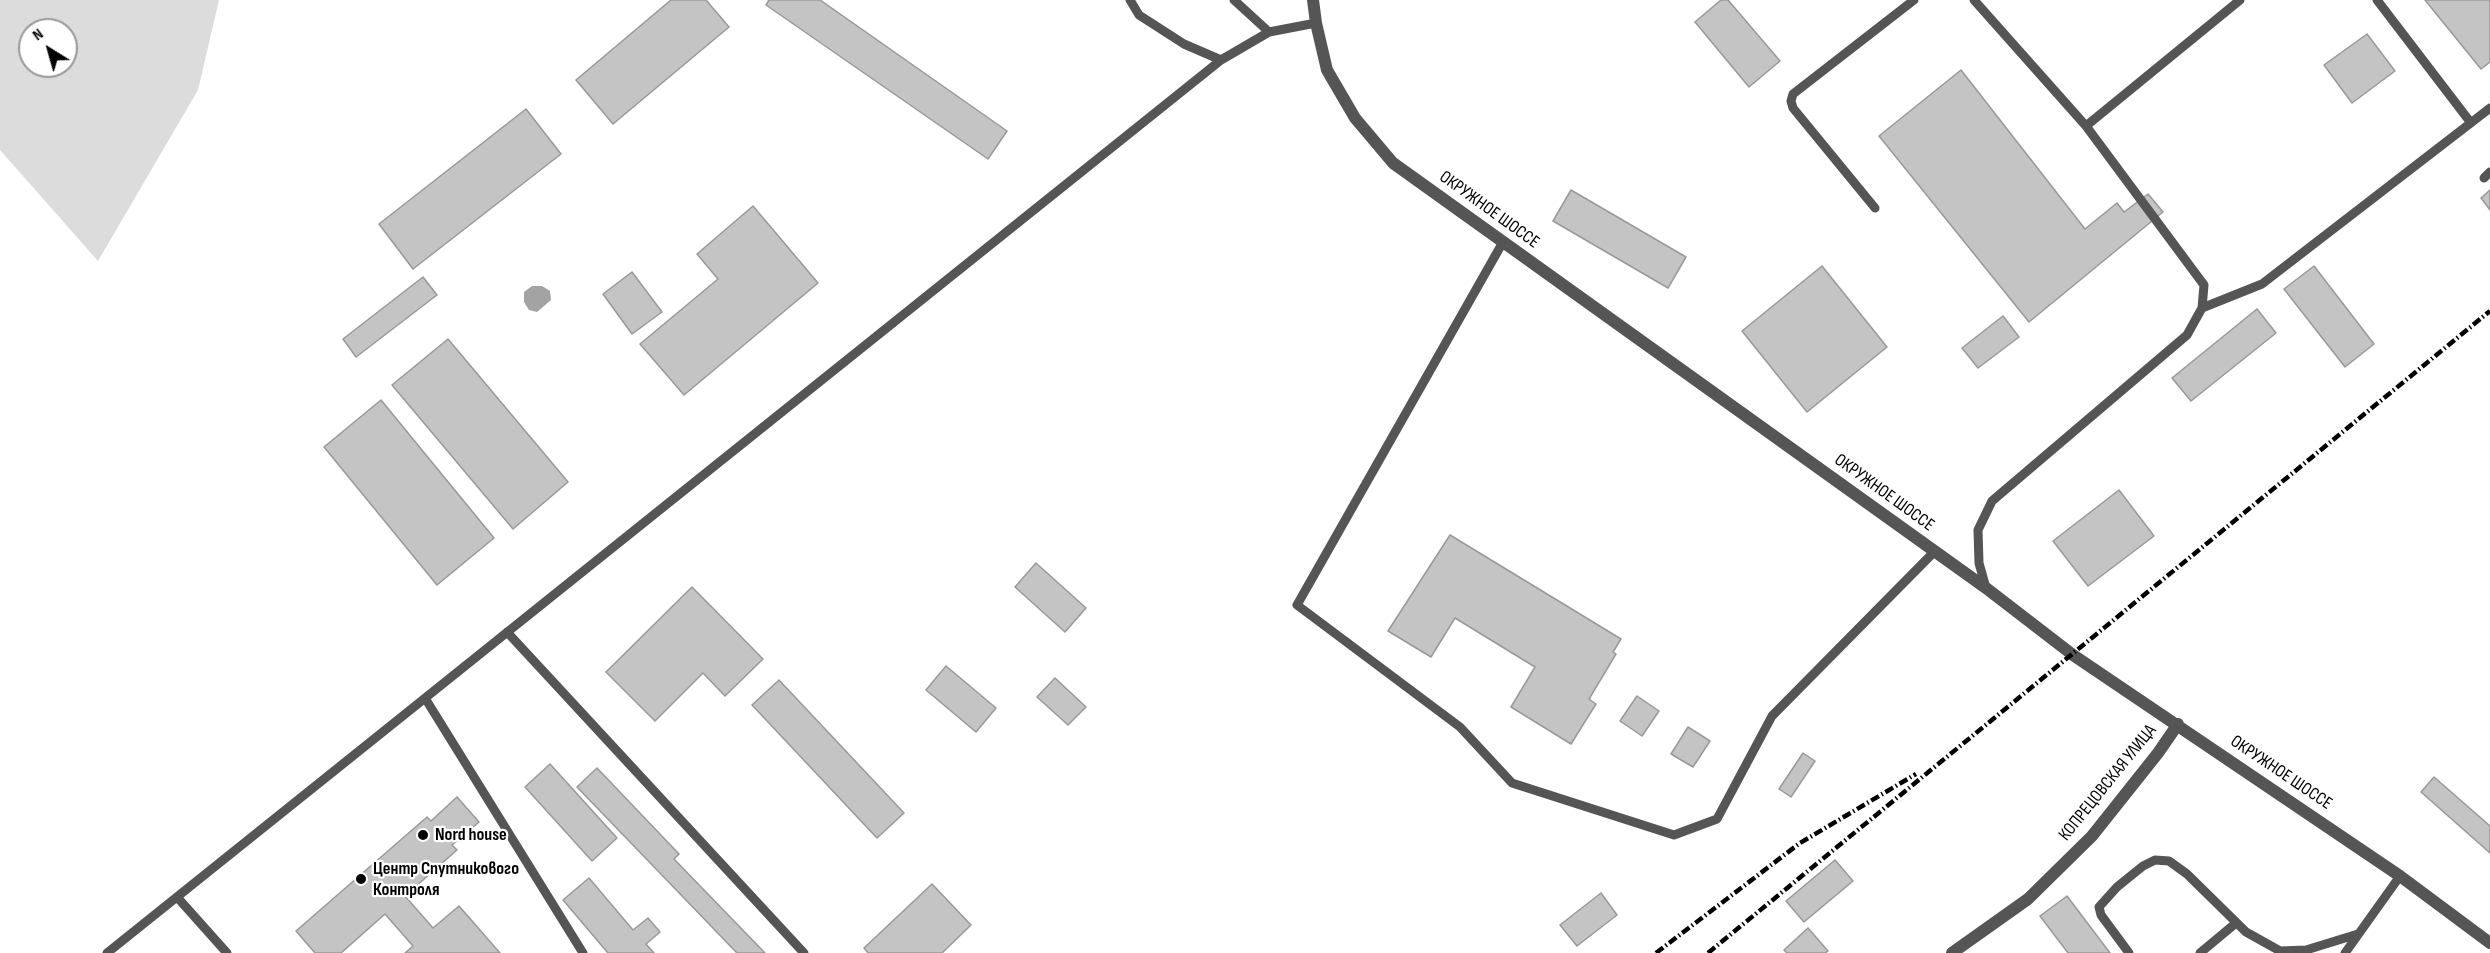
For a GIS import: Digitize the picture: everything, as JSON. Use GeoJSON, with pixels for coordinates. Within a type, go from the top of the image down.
{"type":"FeatureCollection","features":[{"type":"Feature","properties":{"kind":"street","name":"ОКРУЖНОЕ ШОССЕ"},"geometry":{"type":"LineString","coordinates":[[1313,0],[1327,70],[1355,118],[1393,163],[1935,551],[2073,655],[2400,876],[2490,943]]}},
{"type":"Feature","properties":{"kind":"street","name":"КОПРЕЦОВСКАЯ УЛИЦА"},"geometry":{"type":"LineString","coordinates":[[1952,953],[2028,899],[2092,836],[2178,724]]}},
{"type":"Feature","properties":{"kind":"lane"},"geometry":{"type":"LineString","coordinates":[[1130,0],[1139,15],[1148,21],[1184,44],[1221,60]]}},
{"type":"Feature","properties":{"kind":"lane"},"geometry":{"type":"LineString","coordinates":[[1234,0],[1269,32]]}},
{"type":"Feature","properties":{"kind":"lane"},"geometry":{"type":"LineString","coordinates":[[1875,208],[1793,108],[1791,101],[1793,94],[1914,0]]}},
{"type":"Feature","properties":{"kind":"lane"},"geometry":{"type":"LineString","coordinates":[[1974,0],[2086,126],[2204,285],[2202,308],[2187,335],[1992,501],[1978,530],[1979,563],[1986,588]]}},
{"type":"Feature","properties":{"kind":"lane"},"geometry":{"type":"LineString","coordinates":[[2086,126],[2240,0]]}},
{"type":"Feature","properties":{"kind":"lane"},"geometry":{"type":"LineString","coordinates":[[2377,0],[2471,123]]}},
{"type":"Feature","properties":{"kind":"lane"},"geometry":{"type":"LineString","coordinates":[[107,953],[1221,60],[1269,32],[1316,23]]}},
{"type":"Feature","properties":{"kind":"lane"},"geometry":{"type":"LineString","coordinates":[[2202,308],[2262,284],[2490,108]]}},
{"type":"Feature","properties":{"kind":"lane"},"geometry":{"type":"LineString","coordinates":[[1503,242],[1297,605],[1460,727],[1512,783],[1674,834],[1717,819],[1772,716],[1935,551]]}},
{"type":"Feature","properties":{"kind":"lane"},"geometry":{"type":"LineString","coordinates":[[507,632],[804,953]]}},
{"type":"Feature","properties":{"kind":"lane"},"geometry":{"type":"LineString","coordinates":[[425,699],[583,953]]}},
{"type":"Feature","properties":{"kind":"lane"},"geometry":{"type":"LineString","coordinates":[[2129,953],[2102,915],[2099,907],[2117,887],[2144,866],[2156,860],[2169,861],[2187,874],[2246,932],[2280,951],[2306,950],[2358,934]]}},
{"type":"Feature","properties":{"kind":"lane"},"geometry":{"type":"LineString","coordinates":[[2345,953],[2400,876]]}},
{"type":"Feature","properties":{"kind":"lane"},"geometry":{"type":"LineString","coordinates":[[177,897],[227,953]]}},
{"type":"Feature","properties":{"kind":"lane"},"geometry":{"type":"LineString","coordinates":[[2200,953],[2236,923]]}},
{"type":"Feature","properties":{"kind":"shaded area"},"geometry":{"type":"Polygon","coordinates":[[[0,0],[219,0],[198,90],[98,261],[0,150],[0,0]]]}},
{"type":"Feature","properties":{"kind":"shaded area"},"geometry":{"type":"Polygon","coordinates":[[[532,286],[542,286],[550,291],[551,300],[537,312],[529,310],[524,302],[524,292],[532,286]]]}},
{"type":"Feature","properties":{"kind":"building"},"geometry":{"type":"Polygon","coordinates":[[[671,0],[706,0],[729,27],[613,124],[576,80],[671,0]]]}},
{"type":"Feature","properties":{"kind":"building"},"geometry":{"type":"Polygon","coordinates":[[[769,0],[820,0],[1007,131],[988,159],[766,5],[769,0]]]}},
{"type":"Feature","properties":{"kind":"building"},"geometry":{"type":"Polygon","coordinates":[[[1721,0],[1728,0],[1780,61],[1749,87],[1695,22],[1721,0]]]}},
{"type":"Feature","properties":{"kind":"building"},"geometry":{"type":"Polygon","coordinates":[[[2425,0],[2490,0],[2490,62],[2481,69],[2425,0]]]}},
{"type":"Feature","properties":{"kind":"building"},"geometry":{"type":"Polygon","coordinates":[[[2367,34],[2395,71],[2352,103],[2324,65],[2367,34]]]}},
{"type":"Feature","properties":{"kind":"building"},"geometry":{"type":"Polygon","coordinates":[[[1961,70],[2085,229],[2117,203],[2124,212],[2148,194],[2163,212],[2029,322],[1879,136],[1961,70]]]}},
{"type":"Feature","properties":{"kind":"building"},"geometry":{"type":"Polygon","coordinates":[[[526,109],[561,154],[413,269],[379,224],[526,109]]]}},
{"type":"Feature","properties":{"kind":"building"},"geometry":{"type":"Polygon","coordinates":[[[1571,190],[1686,257],[1668,288],[1553,221],[1571,190]]]}},
{"type":"Feature","properties":{"kind":"building"},"geometry":{"type":"Polygon","coordinates":[[[2490,190],[2490,210],[2481,198],[2490,190]]]}},
{"type":"Feature","properties":{"kind":"building"},"geometry":{"type":"Polygon","coordinates":[[[753,206],[818,283],[684,395],[640,344],[718,279],[697,254],[753,206]]]}},
{"type":"Feature","properties":{"kind":"building"},"geometry":{"type":"Polygon","coordinates":[[[1822,266],[1887,347],[1807,412],[1742,331],[1822,266]]]}},
{"type":"Feature","properties":{"kind":"building"},"geometry":{"type":"Polygon","coordinates":[[[2314,266],[2374,344],[2345,367],[2284,289],[2314,266]]]}},
{"type":"Feature","properties":{"kind":"building"},"geometry":{"type":"Polygon","coordinates":[[[632,272],[662,312],[632,334],[603,294],[632,272]]]}},
{"type":"Feature","properties":{"kind":"building"},"geometry":{"type":"Polygon","coordinates":[[[423,277],[437,295],[356,357],[343,339],[423,277]]]}},
{"type":"Feature","properties":{"kind":"building"},"geometry":{"type":"Polygon","coordinates":[[[2257,309],[2276,333],[2191,401],[2172,378],[2257,309]]]}},
{"type":"Feature","properties":{"kind":"building"},"geometry":{"type":"Polygon","coordinates":[[[2003,316],[2019,337],[1978,368],[1962,348],[2003,316]]]}},
{"type":"Feature","properties":{"kind":"building"},"geometry":{"type":"Polygon","coordinates":[[[448,339],[568,482],[513,529],[392,385],[448,339]]]}},
{"type":"Feature","properties":{"kind":"building"},"geometry":{"type":"Polygon","coordinates":[[[381,400],[494,538],[437,585],[324,447],[381,400]]]}},
{"type":"Feature","properties":{"kind":"building"},"geometry":{"type":"Polygon","coordinates":[[[2119,490],[2154,536],[2088,586],[2053,541],[2119,490]]]}},
{"type":"Feature","properties":{"kind":"building"},"geometry":{"type":"Polygon","coordinates":[[[1450,535],[1621,639],[1613,652],[1616,654],[1589,699],[1596,704],[1571,744],[1511,707],[1535,667],[1455,618],[1431,657],[1388,631],[1450,535]]]}},
{"type":"Feature","properties":{"kind":"building"},"geometry":{"type":"Polygon","coordinates":[[[1036,563],[1086,608],[1065,632],[1015,587],[1036,563]]]}},
{"type":"Feature","properties":{"kind":"building"},"geometry":{"type":"Polygon","coordinates":[[[692,587],[763,659],[725,696],[703,673],[655,721],[606,672],[692,587]]]}},
{"type":"Feature","properties":{"kind":"building"},"geometry":{"type":"Polygon","coordinates":[[[946,666],[996,708],[976,732],[926,690],[946,666]]]}},
{"type":"Feature","properties":{"kind":"building"},"geometry":{"type":"Polygon","coordinates":[[[1055,678],[1086,707],[1068,725],[1037,697],[1055,678]]]}},
{"type":"Feature","properties":{"kind":"building"},"geometry":{"type":"Polygon","coordinates":[[[779,680],[904,813],[877,838],[752,705],[779,680]]]}},
{"type":"Feature","properties":{"kind":"building"},"geometry":{"type":"Polygon","coordinates":[[[1637,696],[1659,711],[1642,736],[1620,721],[1637,696]]]}},
{"type":"Feature","properties":{"kind":"building"},"geometry":{"type":"Polygon","coordinates":[[[1688,727],[1710,741],[1693,767],[1671,754],[1688,727]]]}},
{"type":"Feature","properties":{"kind":"building"},"geometry":{"type":"Polygon","coordinates":[[[1803,753],[1815,761],[1791,797],[1779,789],[1803,753]]]}},
{"type":"Feature","properties":{"kind":"building"},"geometry":{"type":"Polygon","coordinates":[[[550,764],[617,838],[592,861],[525,787],[550,764]]]}},
{"type":"Feature","properties":{"kind":"building"},"geometry":{"type":"Polygon","coordinates":[[[597,768],[679,854],[674,859],[765,953],[737,953],[577,787],[597,768]]]}},
{"type":"Feature","properties":{"kind":"building"},"geometry":{"type":"Polygon","coordinates":[[[2434,777],[2490,826],[2490,853],[2421,792],[2434,777]]]}},
{"type":"Feature","properties":{"kind":"building"},"geometry":{"type":"Polygon","coordinates":[[[457,797],[479,822],[452,845],[457,850],[405,896],[433,928],[459,906],[500,953],[405,953],[413,946],[385,914],[341,953],[315,953],[296,931],[427,817],[431,821],[457,797]]]}},
{"type":"Feature","properties":{"kind":"building"},"geometry":{"type":"Polygon","coordinates":[[[1835,860],[1853,881],[1804,922],[1786,901],[1835,860]]]}},
{"type":"Feature","properties":{"kind":"building"},"geometry":{"type":"Polygon","coordinates":[[[589,878],[633,930],[648,918],[660,932],[646,944],[654,953],[608,953],[563,900],[589,878]]]}},
{"type":"Feature","properties":{"kind":"building"},"geometry":{"type":"Polygon","coordinates":[[[932,884],[971,925],[942,953],[868,953],[864,948],[932,884]]]}},
{"type":"Feature","properties":{"kind":"building"},"geometry":{"type":"Polygon","coordinates":[[[1601,893],[1617,915],[1577,946],[1560,925],[1601,893]]]}},
{"type":"Feature","properties":{"kind":"building"},"geometry":{"type":"Polygon","coordinates":[[[2067,896],[2110,953],[2068,953],[2040,916],[2067,896]]]}},
{"type":"Feature","properties":{"kind":"building"},"geometry":{"type":"Polygon","coordinates":[[[1808,928],[1828,951],[1825,953],[1787,953],[1784,950],[1808,928]]]}},
{"type":"Feature","properties":{"kind":"railway"},"geometry":{"type":"LineString","coordinates":[[1708,953],[2490,311]]}},
{"type":"Feature","properties":{"kind":"railway"},"geometry":{"type":"LineString","coordinates":[[1656,953],[1800,843],[1916,774]]}},
{"type":"Feature","properties":{"kind":"place","name":"Nord house"},"geometry":{"type":"Point","coordinates":[423,835]}},
{"type":"Feature","properties":{"kind":"place","name":"Центр Спутникового Контроля"},"geometry":{"type":"Point","coordinates":[361,879]}}]}
